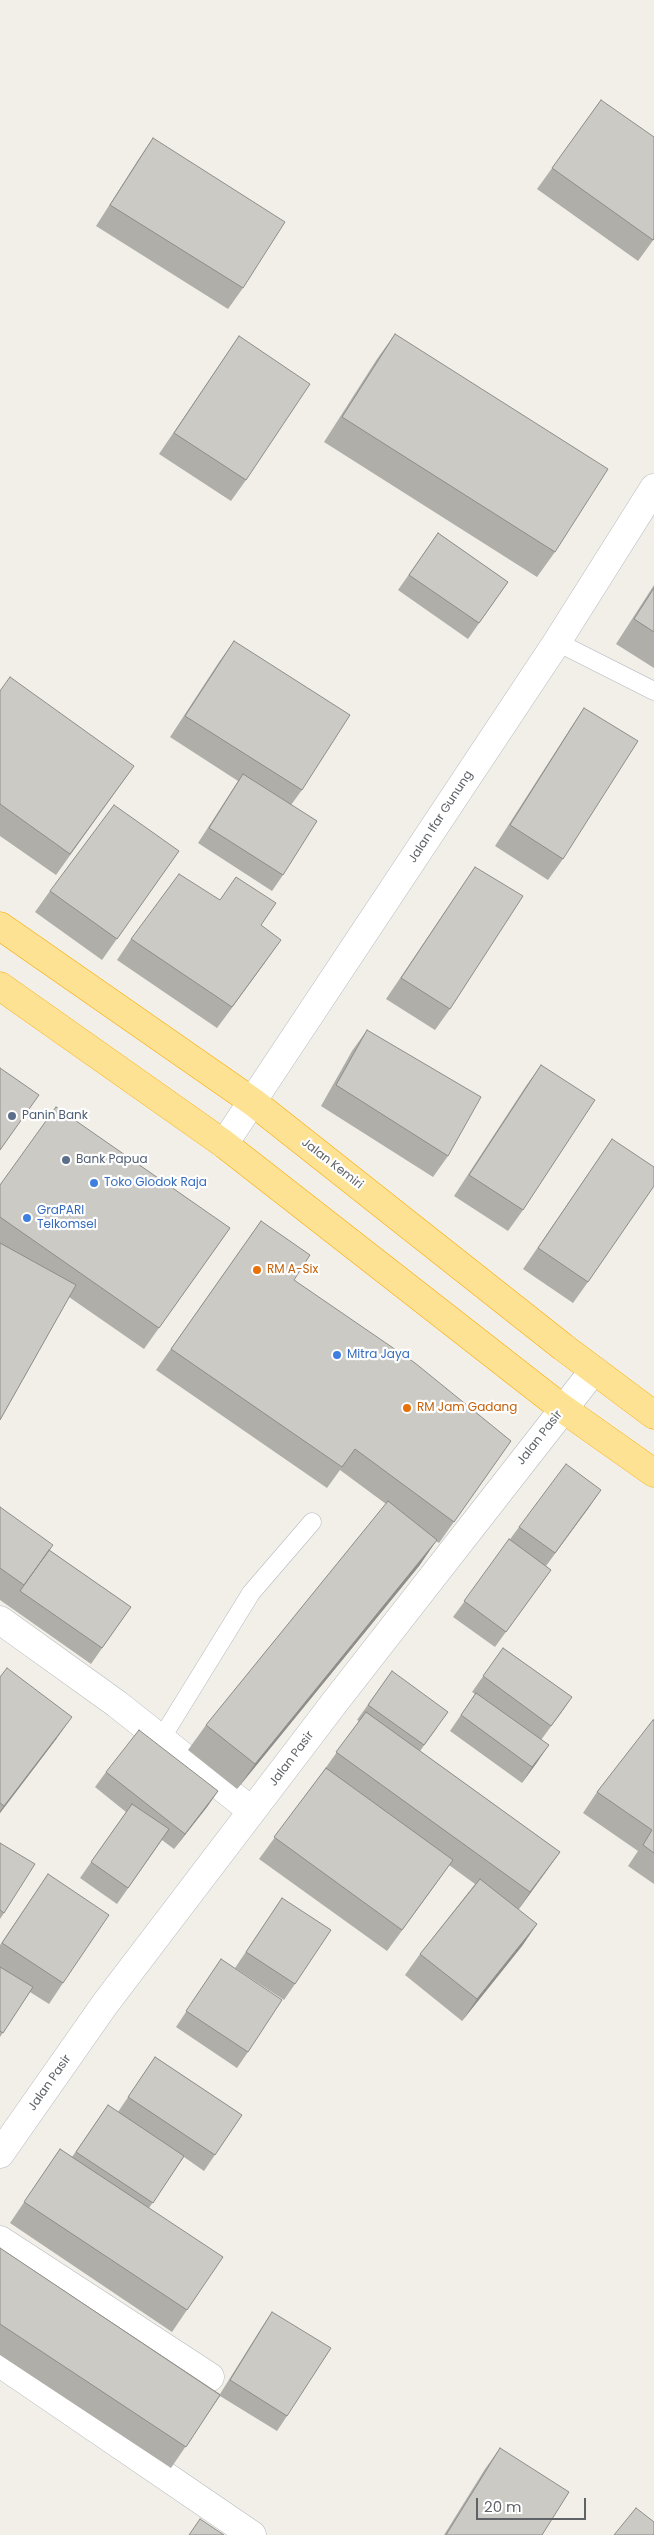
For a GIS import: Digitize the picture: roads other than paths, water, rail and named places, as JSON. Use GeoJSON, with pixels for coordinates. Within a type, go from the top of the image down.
{"type":"FeatureCollection","features":[{"type":"Feature","properties":{"kind":"highway","name":"Jalan Kemiri"},"geometry":{"type":"LineString","coordinates":[[0,926],[253,1102],[654,1415]]}},
{"type":"Feature","properties":{"kind":"highway"},"geometry":{"type":"LineString","coordinates":[[0,986],[224,1144],[562,1408],[654,1473]]}},
{"type":"Feature","properties":{"kind":"street","name":"Jalan Ifar Gunung"},"geometry":{"type":"LineString","coordinates":[[224,1144],[557,642],[654,488]]}},
{"type":"Feature","properties":{"kind":"street","name":"Jalan Pasir"},"geometry":{"type":"LineString","coordinates":[[0,2154],[105,2004],[562,1408],[594,1370]]}},
{"type":"Feature","properties":{"kind":"street"},"geometry":{"type":"LineString","coordinates":[[0,1620],[161,1739],[252,1811]]}},
{"type":"Feature","properties":{"kind":"street"},"geometry":{"type":"LineString","coordinates":[[0,2240],[210,2377]]}},
{"type":"Feature","properties":{"kind":"street"},"geometry":{"type":"LineString","coordinates":[[0,2364],[252,2535]]}},
{"type":"Feature","properties":{"kind":"lane"},"geometry":{"type":"LineString","coordinates":[[557,642],[654,691]]}},
{"type":"Feature","properties":{"kind":"lane"},"geometry":{"type":"LineString","coordinates":[[161,1739],[251,1593],[312,1522]]}},
{"type":"Feature","properties":{"kind":"place","name":"Panin Bank"},"geometry":{"type":"Point","coordinates":[12,1116]}},
{"type":"Feature","properties":{"kind":"place","name":"Bank Papua"},"geometry":{"type":"Point","coordinates":[66,1160]}},
{"type":"Feature","properties":{"kind":"place","name":"Toko Glodok Raja"},"geometry":{"type":"Point","coordinates":[94,1183]}},
{"type":"Feature","properties":{"kind":"place","name":"GraPARI Telkomsel"},"geometry":{"type":"Point","coordinates":[27,1218]}},
{"type":"Feature","properties":{"kind":"place","name":"RM A-Six"},"geometry":{"type":"Point","coordinates":[257,1270]}},
{"type":"Feature","properties":{"kind":"place","name":"Mitra Jaya"},"geometry":{"type":"Point","coordinates":[337,1355]}},
{"type":"Feature","properties":{"kind":"place","name":"RM Jam Gadang"},"geometry":{"type":"Point","coordinates":[407,1408]}}]}
